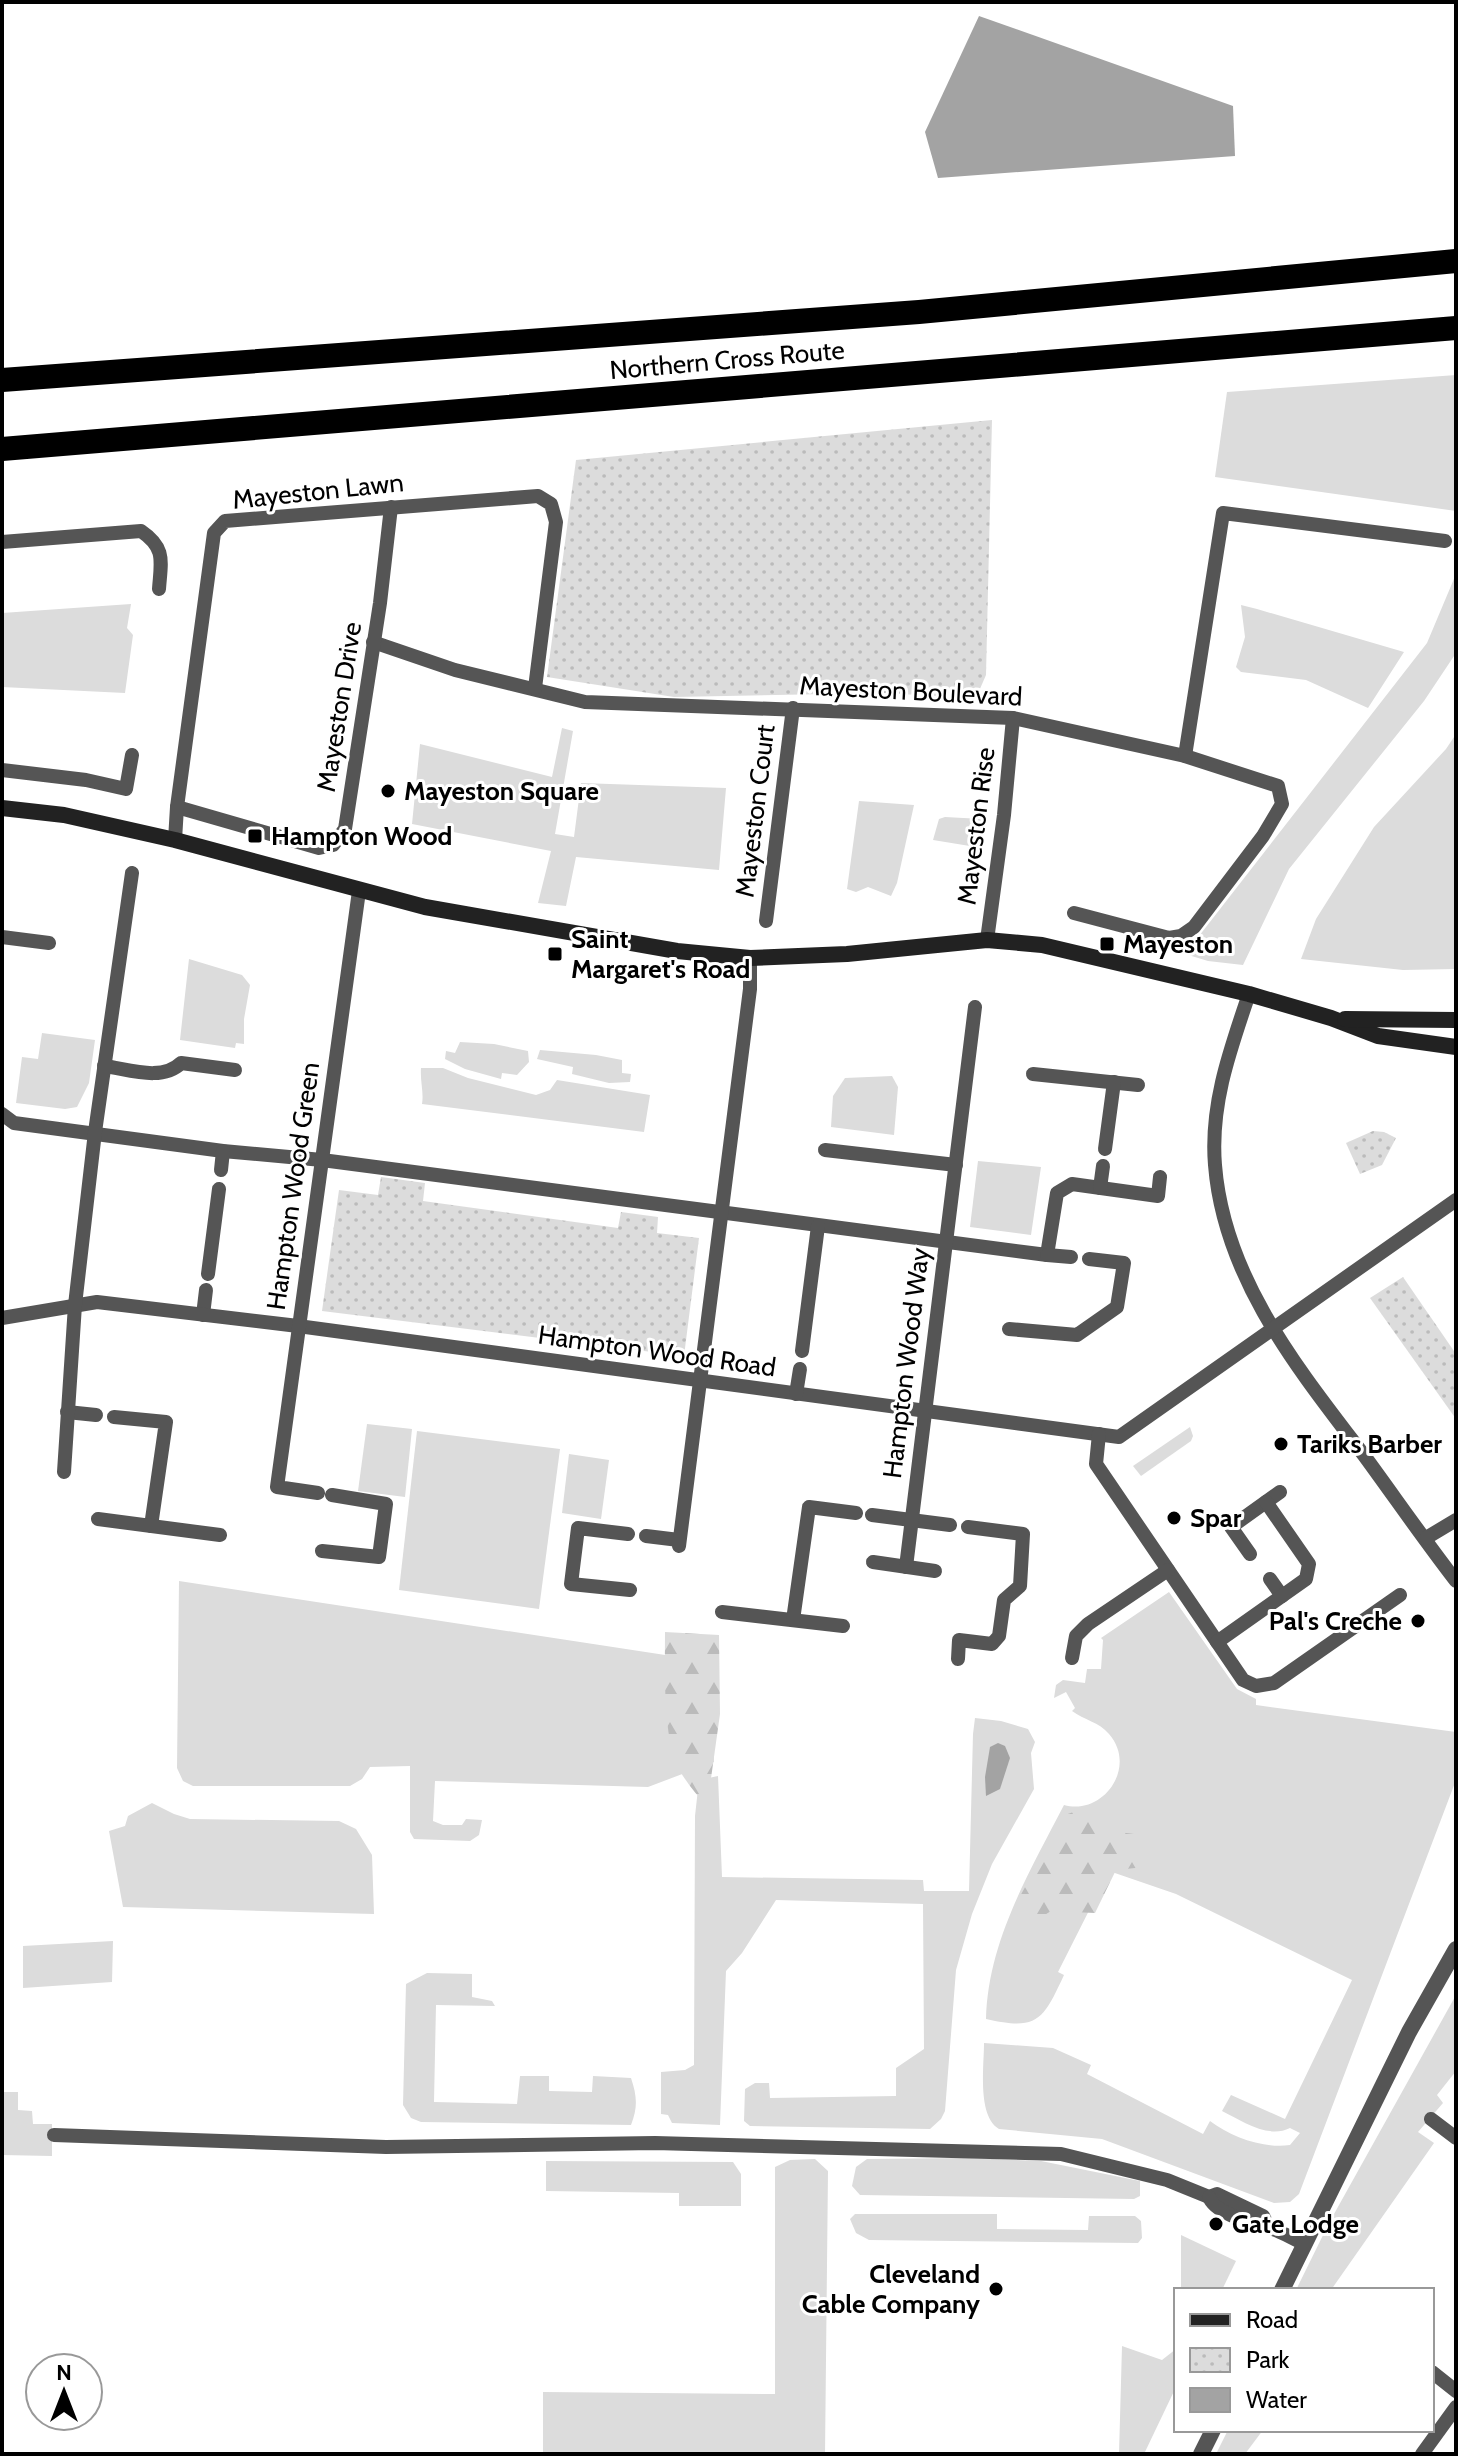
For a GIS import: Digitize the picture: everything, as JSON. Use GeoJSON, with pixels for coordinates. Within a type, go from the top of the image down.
{"type":"FeatureCollection","features":[{"type":"Feature","properties":{"kind":"highway","name":"Northern Cross Route"},"geometry":{"type":"LineString","coordinates":[[2,380],[919,312],[1456,261]]}},
{"type":"Feature","properties":{"kind":"highway","name":"Northern Cross Route"},"geometry":{"type":"LineString","coordinates":[[2,449],[1456,328]]}},
{"type":"Feature","properties":{"kind":"main road"},"geometry":{"type":"LineString","coordinates":[[2,808],[64,815],[175,840],[425,907],[677,951],[750,958],[847,954],[987,940],[1042,945],[1249,994],[1331,1018],[1378,1036],[1456,1047]]}},
{"type":"Feature","properties":{"kind":"main road"},"geometry":{"type":"LineString","coordinates":[[1331,1018],[1456,1020]]}},
{"type":"Feature","properties":{"kind":"street","name":"Mayeston Lawn"},"geometry":{"type":"LineString","coordinates":[[175,840],[214,533],[225,521],[538,496],[551,504],[556,522],[535,688]]}},
{"type":"Feature","properties":{"kind":"street","name":"Mayeston Drive"},"geometry":{"type":"LineString","coordinates":[[177,807],[319,848],[333,845],[345,829],[391,507]]}},
{"type":"Feature","properties":{"kind":"street"},"geometry":{"type":"LineString","coordinates":[[1185,756],[1223,513],[1445,541]]}},
{"type":"Feature","properties":{"kind":"street"},"geometry":{"type":"LineString","coordinates":[[2,542],[141,531],[156,541],[162,557],[159,589]]}},
{"type":"Feature","properties":{"kind":"street","name":"Mayeston Boulevard"},"geometry":{"type":"LineString","coordinates":[[373,642],[455,670],[585,702],[1013,718],[1185,756],[1278,786],[1282,804],[1263,836],[1194,927],[1181,936],[1169,938],[1074,913]]}},
{"type":"Feature","properties":{"kind":"street","name":"Mayeston Court"},"geometry":{"type":"LineString","coordinates":[[766,921],[793,708]]}},
{"type":"Feature","properties":{"kind":"street","name":"Mayeston Rise"},"geometry":{"type":"LineString","coordinates":[[987,940],[1013,718]]}},
{"type":"Feature","properties":{"kind":"street"},"geometry":{"type":"LineString","coordinates":[[2,770],[86,780],[126,789],[132,755]]}},
{"type":"Feature","properties":{"kind":"street"},"geometry":{"type":"LineString","coordinates":[[64,1472],[75,1305],[95,1132],[132,873]]}},
{"type":"Feature","properties":{"kind":"street","name":"Hampton Wood Green"},"geometry":{"type":"LineString","coordinates":[[322,1551],[379,1557],[386,1504],[277,1487],[359,891]]}},
{"type":"Feature","properties":{"kind":"street"},"geometry":{"type":"LineString","coordinates":[[2,937],[49,943]]}},
{"type":"Feature","properties":{"kind":"street"},"geometry":{"type":"LineString","coordinates":[[646,1536],[679,1543],[750,989],[750,958]]}},
{"type":"Feature","properties":{"kind":"street"},"geometry":{"type":"LineString","coordinates":[[1249,994],[1221,1082],[1215,1118],[1215,1163],[1221,1212],[1236,1260],[1273,1330],[1456,1581]]}},
{"type":"Feature","properties":{"kind":"street","name":"Hampton Wood Way"},"geometry":{"type":"LineString","coordinates":[[906,1567],[975,1007]]}},
{"type":"Feature","properties":{"kind":"street"},"geometry":{"type":"LineString","coordinates":[[104,1066],[162,1074],[181,1063],[235,1070]]}},
{"type":"Feature","properties":{"kind":"street"},"geometry":{"type":"LineString","coordinates":[[1033,1074],[1138,1085]]}},
{"type":"Feature","properties":{"kind":"street"},"geometry":{"type":"LineString","coordinates":[[1105,1149],[1114,1082]]}},
{"type":"Feature","properties":{"kind":"street"},"geometry":{"type":"LineString","coordinates":[[2,1115],[14,1123],[223,1151],[322,1160],[1071,1257]]}},
{"type":"Feature","properties":{"kind":"street"},"geometry":{"type":"LineString","coordinates":[[825,1150],[956,1165]]}},
{"type":"Feature","properties":{"kind":"street"},"geometry":{"type":"LineString","coordinates":[[221,1170],[223,1151]]}},
{"type":"Feature","properties":{"kind":"street"},"geometry":{"type":"LineString","coordinates":[[1100,1188],[1103,1166]]}},
{"type":"Feature","properties":{"kind":"street"},"geometry":{"type":"LineString","coordinates":[[1047,1255],[1057,1193],[1072,1184],[1158,1196],[1160,1177]]}},
{"type":"Feature","properties":{"kind":"street"},"geometry":{"type":"LineString","coordinates":[[208,1274],[219,1189]]}},
{"type":"Feature","properties":{"kind":"street","name":"Hampton Wood Road"},"geometry":{"type":"LineString","coordinates":[[2,1318],[97,1302],[298,1326],[1119,1437],[1456,1200]]}},
{"type":"Feature","properties":{"kind":"street"},"geometry":{"type":"LineString","coordinates":[[802,1351],[818,1226]]}},
{"type":"Feature","properties":{"kind":"street"},"geometry":{"type":"LineString","coordinates":[[1009,1329],[1077,1335],[1117,1307],[1124,1263],[1089,1259]]}},
{"type":"Feature","properties":{"kind":"street"},"geometry":{"type":"LineString","coordinates":[[203,1315],[206,1290]]}},
{"type":"Feature","properties":{"kind":"street"},"geometry":{"type":"LineString","coordinates":[[796,1394],[800,1369]]}},
{"type":"Feature","properties":{"kind":"street"},"geometry":{"type":"LineString","coordinates":[[67,1412],[96,1415]]}},
{"type":"Feature","properties":{"kind":"street"},"geometry":{"type":"LineString","coordinates":[[114,1417],[166,1422],[151,1526]]}},
{"type":"Feature","properties":{"kind":"street"},"geometry":{"type":"LineString","coordinates":[[1099,1434],[1096,1464],[1243,1680],[1256,1686],[1274,1683],[1400,1595]]}},
{"type":"Feature","properties":{"kind":"street"},"geometry":{"type":"LineString","coordinates":[[1250,1554],[1231,1527],[1280,1492]]}},
{"type":"Feature","properties":{"kind":"street"},"geometry":{"type":"LineString","coordinates":[[1217,1642],[1306,1579],[1309,1564],[1266,1502]]}},
{"type":"Feature","properties":{"kind":"street"},"geometry":{"type":"LineString","coordinates":[[793,1620],[809,1507],[856,1513]]}},
{"type":"Feature","properties":{"kind":"street"},"geometry":{"type":"LineString","coordinates":[[872,1515],[950,1525]]}},
{"type":"Feature","properties":{"kind":"street"},"geometry":{"type":"LineString","coordinates":[[98,1519],[220,1535]]}},
{"type":"Feature","properties":{"kind":"street"},"geometry":{"type":"LineString","coordinates":[[1426,1538],[1456,1520]]}},
{"type":"Feature","properties":{"kind":"street"},"geometry":{"type":"LineString","coordinates":[[958,1659],[959,1640],[992,1644],[999,1636],[1004,1600],[1020,1586],[1023,1534],[968,1527]]}},
{"type":"Feature","properties":{"kind":"street"},"geometry":{"type":"LineString","coordinates":[[628,1534],[578,1528],[571,1584],[630,1590]]}},
{"type":"Feature","properties":{"kind":"street"},"geometry":{"type":"LineString","coordinates":[[873,1562],[935,1571]]}},
{"type":"Feature","properties":{"kind":"street"},"geometry":{"type":"LineString","coordinates":[[1072,1658],[1076,1636],[1088,1624],[1168,1570]]}},
{"type":"Feature","properties":{"kind":"street"},"geometry":{"type":"LineString","coordinates":[[1270,1579],[1282,1596]]}},
{"type":"Feature","properties":{"kind":"street"},"geometry":{"type":"LineString","coordinates":[[722,1612],[843,1626]]}},
{"type":"Feature","properties":{"kind":"street"},"geometry":{"type":"LineString","coordinates":[[1283,2288],[1415,2021],[1456,1949]]}},
{"type":"Feature","properties":{"kind":"street"},"geometry":{"type":"LineString","coordinates":[[1431,2119],[1456,2138]]}},
{"type":"Feature","properties":{"kind":"street"},"geometry":{"type":"LineString","coordinates":[[54,2135],[386,2147],[655,2143],[1061,2154],[1167,2180],[1209,2197],[1217,2194],[1263,2216],[1269,2228],[1305,2244]]}},
{"type":"Feature","properties":{"kind":"street"},"geometry":{"type":"LineString","coordinates":[[1434,2374],[1456,2391]]}},
{"type":"Feature","properties":{"kind":"street"},"geometry":{"type":"LineString","coordinates":[[1422,2454],[1456,2407]]}},
{"type":"Feature","properties":{"kind":"street"},"geometry":{"type":"LineString","coordinates":[[1201,2454],[1212,2432]]}},
{"type":"Feature","properties":{"kind":"green space"},"geometry":{"type":"Polygon","coordinates":[[[1456,375],[1456,511],[1215,477],[1227,392],[1456,375]]]}},
{"type":"Feature","properties":{"kind":"green space"},"geometry":{"type":"Polygon","coordinates":[[[992,420],[986,675],[976,698],[881,693],[674,697],[547,677],[576,460],[992,420]]]}},
{"type":"Feature","properties":{"kind":"green space"},"geometry":{"type":"Polygon","coordinates":[[[1456,574],[1456,653],[1424,701],[1289,869],[1243,965],[1208,961],[1185,954],[1427,643],[1456,574]]]}},
{"type":"Feature","properties":{"kind":"green space"},"geometry":{"type":"Polygon","coordinates":[[[131,604],[127,628],[133,635],[125,693],[2,687],[2,613],[131,604]]]}},
{"type":"Feature","properties":{"kind":"green space"},"geometry":{"type":"Polygon","coordinates":[[[1241,605],[1404,652],[1368,708],[1306,680],[1241,672],[1236,667],[1245,637],[1241,605]]]}},
{"type":"Feature","properties":{"kind":"green space"},"geometry":{"type":"Polygon","coordinates":[[[562,728],[573,731],[555,834],[574,837],[581,783],[726,788],[719,870],[576,857],[566,906],[538,903],[551,851],[412,824],[420,744],[552,777],[562,728]]]}},
{"type":"Feature","properties":{"kind":"green space"},"geometry":{"type":"Polygon","coordinates":[[[1456,734],[1456,969],[1403,970],[1301,959],[1316,919],[1374,827],[1446,749],[1456,734]]]}},
{"type":"Feature","properties":{"kind":"green space"},"geometry":{"type":"Polygon","coordinates":[[[859,801],[914,805],[897,883],[891,896],[868,887],[856,892],[847,889],[859,801]]]}},
{"type":"Feature","properties":{"kind":"green space"},"geometry":{"type":"Polygon","coordinates":[[[939,819],[982,819],[976,847],[933,840],[939,819]]]}},
{"type":"Feature","properties":{"kind":"green space"},"geometry":{"type":"Polygon","coordinates":[[[189,959],[242,975],[250,985],[244,1019],[244,1044],[236,1043],[235,1048],[180,1040],[189,959]]]}},
{"type":"Feature","properties":{"kind":"green space"},"geometry":{"type":"Polygon","coordinates":[[[42,1033],[95,1040],[89,1083],[77,1107],[65,1109],[16,1103],[22,1057],[38,1059],[42,1033]]]}},
{"type":"Feature","properties":{"kind":"green space"},"geometry":{"type":"Polygon","coordinates":[[[460,1042],[494,1044],[528,1051],[529,1062],[517,1075],[502,1073],[501,1079],[465,1069],[445,1059],[446,1051],[455,1053],[460,1042]]]}},
{"type":"Feature","properties":{"kind":"green space"},"geometry":{"type":"Polygon","coordinates":[[[540,1050],[622,1060],[622,1073],[631,1074],[630,1082],[609,1083],[572,1074],[573,1067],[537,1059],[540,1050]]]}},
{"type":"Feature","properties":{"kind":"green space"},"geometry":{"type":"Polygon","coordinates":[[[421,1068],[443,1068],[468,1078],[536,1095],[550,1090],[557,1080],[650,1095],[644,1132],[422,1104],[421,1068]]]}},
{"type":"Feature","properties":{"kind":"green space"},"geometry":{"type":"Polygon","coordinates":[[[892,1076],[898,1087],[894,1135],[831,1127],[833,1096],[845,1078],[892,1076]]]}},
{"type":"Feature","properties":{"kind":"green space"},"geometry":{"type":"Polygon","coordinates":[[[1373,1131],[1396,1138],[1382,1165],[1360,1174],[1346,1143],[1373,1131]]]}},
{"type":"Feature","properties":{"kind":"green space"},"geometry":{"type":"Polygon","coordinates":[[[978,1161],[1041,1167],[1031,1235],[970,1227],[978,1161]]]}},
{"type":"Feature","properties":{"kind":"green space"},"geometry":{"type":"Polygon","coordinates":[[[381,1177],[425,1183],[423,1201],[618,1228],[621,1212],[658,1217],[657,1233],[699,1238],[684,1356],[322,1311],[339,1190],[378,1195],[381,1177]]]}},
{"type":"Feature","properties":{"kind":"green space"},"geometry":{"type":"Polygon","coordinates":[[[1403,1277],[1456,1354],[1456,1419],[1370,1298],[1403,1277]]]}},
{"type":"Feature","properties":{"kind":"green space"},"geometry":{"type":"Polygon","coordinates":[[[367,1424],[412,1429],[405,1497],[358,1491],[367,1424]]]}},
{"type":"Feature","properties":{"kind":"green space"},"geometry":{"type":"Polygon","coordinates":[[[1190,1427],[1191,1441],[1141,1476],[1133,1466],[1190,1427]]]}},
{"type":"Feature","properties":{"kind":"green space"},"geometry":{"type":"Polygon","coordinates":[[[417,1431],[560,1449],[539,1609],[399,1590],[417,1431]]]}},
{"type":"Feature","properties":{"kind":"green space"},"geometry":{"type":"Polygon","coordinates":[[[569,1454],[609,1460],[601,1519],[562,1513],[569,1454]]]}},
{"type":"Feature","properties":{"kind":"green space"},"geometry":{"type":"Polygon","coordinates":[[[179,1581],[711,1662],[714,1762],[648,1787],[435,1781],[433,1821],[443,1825],[462,1825],[466,1819],[482,1820],[479,1835],[470,1841],[414,1839],[410,1832],[410,1766],[370,1767],[362,1779],[350,1786],[193,1786],[183,1781],[177,1768],[179,1581]]]}},
{"type":"Feature","properties":{"kind":"green space"},"geometry":{"type":"Polygon","coordinates":[[[1169,1592],[1237,1689],[1256,1699],[1256,1705],[1456,1732],[1456,1780],[1299,2194],[1290,2202],[1274,2203],[1102,2139],[999,2129],[987,2113],[983,2077],[984,2043],[1053,2048],[1091,2065],[1087,2074],[1203,2134],[1210,2121],[1238,2137],[1269,2145],[1290,2145],[1300,2133],[1290,2128],[1264,2130],[1222,2111],[1231,2095],[1285,2119],[1352,1980],[1176,1894],[1109,1871],[1058,1972],[1064,1975],[1044,2012],[1028,2022],[1017,2024],[986,2019],[988,1990],[1002,1935],[1024,1882],[1064,1805],[1092,1803],[1112,1786],[1118,1774],[1120,1761],[1117,1747],[1109,1734],[1072,1711],[1075,1708],[1066,1692],[1054,1698],[1056,1685],[1063,1680],[1085,1683],[1087,1669],[1101,1669],[1101,1638],[1169,1592]]]}},
{"type":"Feature","properties":{"kind":"green space"},"geometry":{"type":"Polygon","coordinates":[[[665,1632],[719,1635],[720,1714],[707,1807],[681,1772],[671,1746],[666,1697],[665,1632]]]}},
{"type":"Feature","properties":{"kind":"green space"},"geometry":{"type":"Polygon","coordinates":[[[975,1718],[1028,1729],[1035,1742],[1031,1753],[1034,1789],[992,1864],[972,1914],[956,1970],[945,2111],[941,2119],[930,2129],[750,2126],[744,2121],[745,2089],[755,2083],[769,2083],[770,2098],[896,2096],[896,2068],[924,2049],[923,1904],[776,1900],[742,1953],[726,1971],[720,2125],[672,2123],[668,2115],[661,2114],[661,2072],[685,2070],[694,2065],[695,1816],[699,1780],[718,1776],[722,1877],[923,1880],[924,1891],[969,1891],[975,1718]]]}},
{"type":"Feature","properties":{"kind":"green space"},"geometry":{"type":"Polygon","coordinates":[[[152,1803],[190,1819],[339,1821],[356,1829],[372,1855],[374,1914],[123,1907],[109,1831],[125,1826],[128,1816],[152,1803]]]}},
{"type":"Feature","properties":{"kind":"green space"},"geometry":{"type":"Polygon","coordinates":[[[1090,1806],[1096,1829],[1134,1834],[1154,1866],[1116,1870],[1095,1913],[1051,1911],[1027,1926],[1014,1907],[1065,1815],[1090,1806]]]}},
{"type":"Feature","properties":{"kind":"green space"},"geometry":{"type":"Polygon","coordinates":[[[113,1941],[112,1982],[23,1988],[23,1946],[113,1941]]]}},
{"type":"Feature","properties":{"kind":"green space"},"geometry":{"type":"Polygon","coordinates":[[[427,1973],[472,1974],[472,1997],[492,2001],[495,2006],[436,2005],[434,2102],[517,2104],[520,2076],[549,2076],[549,2091],[592,2092],[593,2076],[631,2078],[636,2102],[631,2125],[421,2122],[411,2118],[403,2105],[406,1984],[427,1973]]]}},
{"type":"Feature","properties":{"kind":"green space"},"geometry":{"type":"Polygon","coordinates":[[[1456,1995],[1456,2071],[1437,2095],[1443,2103],[1418,2132],[1434,2143],[1332,2288],[1297,2288],[1329,2223],[1456,1995]]]}},
{"type":"Feature","properties":{"kind":"green space"},"geometry":{"type":"Polygon","coordinates":[[[2,2092],[18,2092],[18,2110],[32,2111],[33,2124],[52,2124],[52,2156],[2,2155],[2,2092]]]}},
{"type":"Feature","properties":{"kind":"green space"},"geometry":{"type":"Polygon","coordinates":[[[815,2159],[828,2171],[825,2454],[543,2454],[543,2392],[775,2394],[775,2167],[790,2160],[815,2159]]]}},
{"type":"Feature","properties":{"kind":"green space"},"geometry":{"type":"Polygon","coordinates":[[[867,2159],[1041,2161],[1140,2181],[1140,2196],[1134,2199],[860,2195],[852,2186],[856,2167],[867,2159]]]}},
{"type":"Feature","properties":{"kind":"green space"},"geometry":{"type":"Polygon","coordinates":[[[546,2161],[733,2162],[741,2174],[741,2206],[679,2206],[679,2193],[546,2191],[546,2161]]]}},
{"type":"Feature","properties":{"kind":"green space"},"geometry":{"type":"Polygon","coordinates":[[[855,2214],[997,2214],[997,2229],[1088,2230],[1089,2216],[1135,2216],[1141,2221],[1142,2238],[1138,2243],[869,2240],[856,2233],[850,2219],[855,2214]]]}},
{"type":"Feature","properties":{"kind":"green space"},"geometry":{"type":"Polygon","coordinates":[[[1181,2235],[1236,2261],[1223,2288],[1181,2288],[1181,2235]]]}},
{"type":"Feature","properties":{"kind":"green space"},"geometry":{"type":"Polygon","coordinates":[[[1122,2346],[1162,2360],[1174,2351],[1174,2391],[1144,2454],[1119,2454],[1122,2346]]]}},
{"type":"Feature","properties":{"kind":"green space"},"geometry":{"type":"Polygon","coordinates":[[[1227,2432],[1262,2432],[1245,2454],[1216,2454],[1227,2432]]]}},
{"type":"Feature","properties":{"kind":"water"},"geometry":{"type":"Polygon","coordinates":[[[979,16],[1233,106],[1235,156],[938,178],[925,132],[979,16]]]}},
{"type":"Feature","properties":{"kind":"water"},"geometry":{"type":"Polygon","coordinates":[[[998,1743],[1005,1746],[1010,1758],[1000,1789],[986,1796],[985,1777],[990,1747],[998,1743]]]}},
{"type":"Feature","properties":{"kind":"place","name":"Mayeston Square"},"geometry":{"type":"Point","coordinates":[388,791]}},
{"type":"Feature","properties":{"kind":"place","name":"Hampton Wood"},"geometry":{"type":"Point","coordinates":[255,836]}},
{"type":"Feature","properties":{"kind":"place","name":"Mayeston"},"geometry":{"type":"Point","coordinates":[1107,944]}},
{"type":"Feature","properties":{"kind":"place","name":"Saint Margaret's Road"},"geometry":{"type":"Point","coordinates":[555,954]}},
{"type":"Feature","properties":{"kind":"place","name":"Tariks Barber"},"geometry":{"type":"Point","coordinates":[1281,1444]}},
{"type":"Feature","properties":{"kind":"place","name":"Spar"},"geometry":{"type":"Point","coordinates":[1174,1518]}},
{"type":"Feature","properties":{"kind":"place","name":"Pal's Creche"},"geometry":{"type":"Point","coordinates":[1418,1621]}},
{"type":"Feature","properties":{"kind":"place","name":"Gate Lodge"},"geometry":{"type":"Point","coordinates":[1216,2224]}},
{"type":"Feature","properties":{"kind":"place","name":"Cleveland Cable Company"},"geometry":{"type":"Point","coordinates":[996,2289]}}]}
